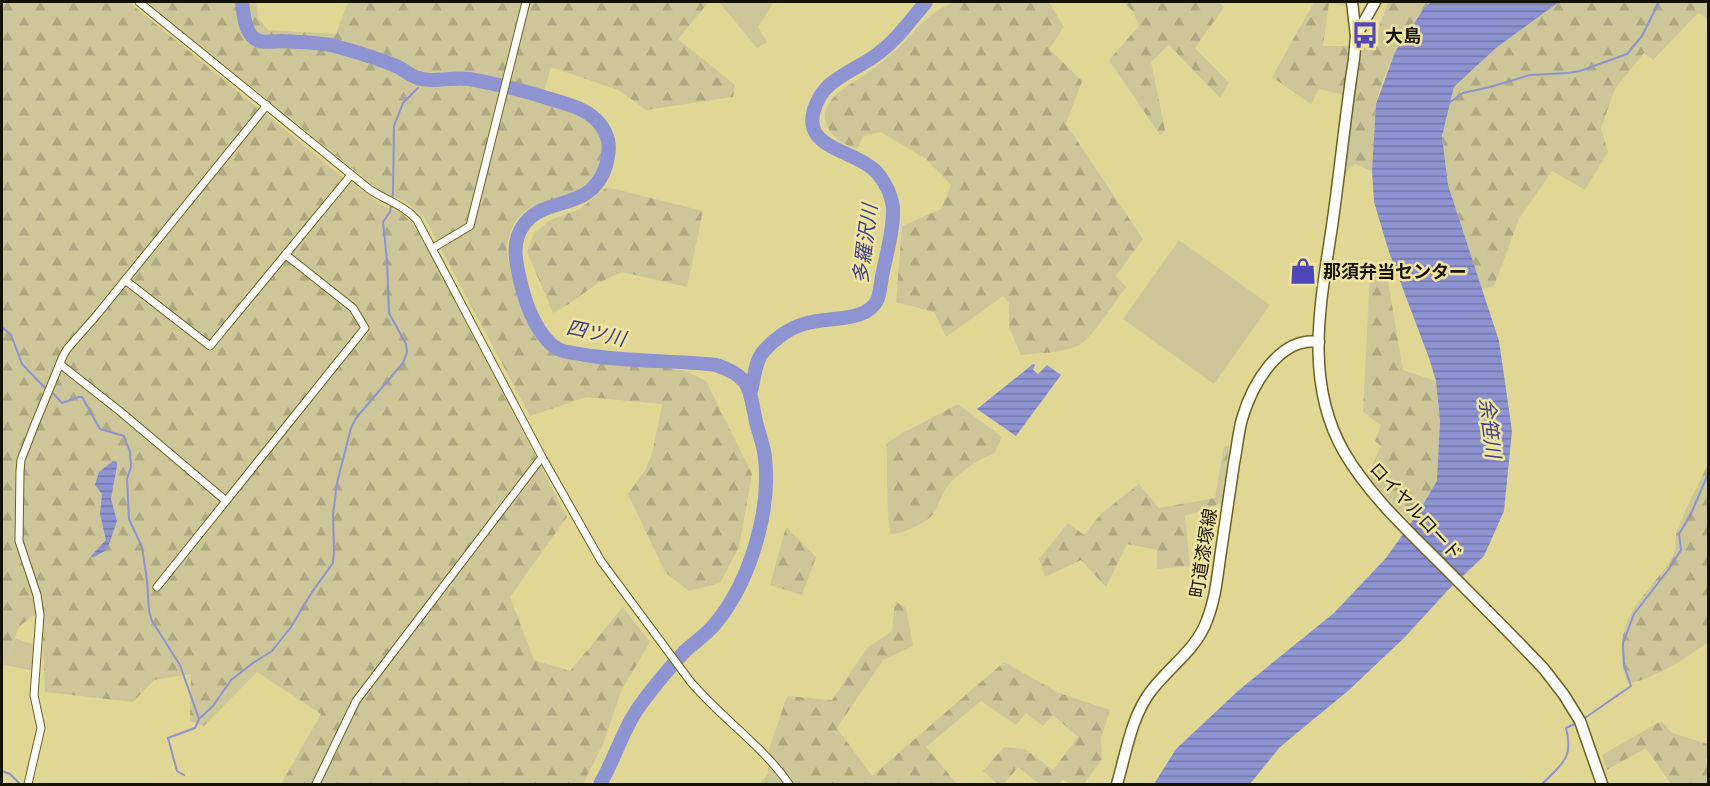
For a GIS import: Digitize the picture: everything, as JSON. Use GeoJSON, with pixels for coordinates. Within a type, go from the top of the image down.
{"type":"FeatureCollection","features":[{"type":"Feature","properties":{"kind":"main road","name":"ロイヤルロード"},"geometry":{"type":"LineString","coordinates":[[1352,2],[1356,36],[1323,295],[1318,372],[1321,390],[1335,433],[1369,489],[1544,669],[1564,695],[1580,721],[1602,784]]}},
{"type":"Feature","properties":{"kind":"main road"},"geometry":{"type":"LineString","coordinates":[[1356,36],[1375,2]]}},
{"type":"Feature","properties":{"kind":"main road","name":"町道漆塚線"},"geometry":{"type":"LineString","coordinates":[[1117,784],[1143,703],[1197,640],[1209,618],[1239,430],[1248,402],[1267,368],[1277,357],[1299,342],[1308,340],[1319,342]]}},
{"type":"Feature","properties":{"kind":"street"},"geometry":{"type":"LineString","coordinates":[[139,2],[351,175],[384,200],[411,213],[417,219],[542,457],[601,561],[690,681],[758,747],[789,784]]}},
{"type":"Feature","properties":{"kind":"street"},"geometry":{"type":"LineString","coordinates":[[433,248],[470,226],[526,2]]}},
{"type":"Feature","properties":{"kind":"street"},"geometry":{"type":"LineString","coordinates":[[28,784],[41,728],[34,695],[40,615],[37,596],[19,541],[21,460],[67,349],[267,105]]}},
{"type":"Feature","properties":{"kind":"street"},"geometry":{"type":"LineString","coordinates":[[125,280],[210,346],[351,175]]}},
{"type":"Feature","properties":{"kind":"street"},"geometry":{"type":"LineString","coordinates":[[156,587],[365,328],[352,308],[286,255]]}},
{"type":"Feature","properties":{"kind":"street"},"geometry":{"type":"LineString","coordinates":[[60,364],[122,412],[225,500]]}},
{"type":"Feature","properties":{"kind":"street"},"geometry":{"type":"LineString","coordinates":[[316,784],[356,701],[542,457]]}},
{"type":"Feature","properties":{"kind":"green space"},"geometry":{"type":"Polygon","coordinates":[[[2,2],[129,2],[340,175],[385,207],[401,212],[416,227],[567,517],[510,597],[534,660],[570,671],[623,607],[650,642],[622,689],[603,744],[583,784],[281,784],[321,714],[257,672],[204,726],[190,721],[191,674],[154,680],[133,702],[45,692],[42,616],[32,616],[19,627],[4,665],[2,665],[2,2]]]}},
{"type":"Feature","properties":{"kind":"green space"},"geometry":{"type":"Polygon","coordinates":[[[146,2],[256,2],[258,18],[268,30],[336,34],[348,2],[709,2],[678,39],[735,85],[733,97],[646,110],[618,90],[551,67],[541,103],[572,111],[588,120],[602,141],[603,156],[594,178],[577,195],[528,209],[523,213],[513,226],[507,249],[516,287],[531,328],[540,344],[553,353],[568,359],[607,365],[681,370],[706,381],[752,474],[739,547],[720,583],[689,591],[665,572],[628,494],[646,469],[653,450],[662,404],[587,397],[530,416],[424,217],[405,201],[384,194],[146,2]]]}},
{"type":"Feature","properties":{"kind":"green space"},"geometry":{"type":"Polygon","coordinates":[[[719,2],[774,2],[758,27],[767,42],[757,48],[719,2]]]}},
{"type":"Feature","properties":{"kind":"green space"},"geometry":{"type":"Polygon","coordinates":[[[955,2],[1049,2],[1064,27],[1049,49],[1082,81],[1066,124],[1143,239],[1116,276],[1126,287],[1096,328],[1078,346],[1021,355],[1009,327],[1009,303],[1003,296],[946,337],[934,312],[896,302],[902,226],[941,209],[951,185],[926,159],[881,132],[863,136],[858,148],[841,142],[828,128],[825,112],[832,99],[903,44],[936,11],[955,2]]]}},
{"type":"Feature","properties":{"kind":"green space"},"geometry":{"type":"Polygon","coordinates":[[[1124,2],[1219,2],[1224,7],[1195,48],[1229,83],[1220,98],[1169,45],[1151,62],[1165,130],[1160,135],[1109,60],[1139,26],[1134,13],[1124,2]]]}},
{"type":"Feature","properties":{"kind":"green space"},"geometry":{"type":"Polygon","coordinates":[[[1314,2],[1348,2],[1349,6],[1329,3],[1323,46],[1351,46],[1343,95],[1319,89],[1311,104],[1272,77],[1314,2]]]}},
{"type":"Feature","properties":{"kind":"green space"},"geometry":{"type":"Polygon","coordinates":[[[1388,2],[1431,2],[1422,10],[1405,35],[1383,80],[1376,106],[1372,171],[1354,164],[1343,175],[1362,49],[1372,47],[1388,2]]]}},
{"type":"Feature","properties":{"kind":"green space"},"geometry":{"type":"Polygon","coordinates":[[[1559,2],[1708,2],[1708,19],[1698,13],[1653,60],[1644,53],[1615,89],[1601,128],[1608,152],[1585,190],[1552,171],[1519,219],[1494,286],[1482,289],[1448,185],[1442,136],[1454,88],[1496,48],[1559,2]]]}},
{"type":"Feature","properties":{"kind":"green space"},"geometry":{"type":"Polygon","coordinates":[[[607,187],[703,211],[687,287],[622,272],[598,283],[553,313],[527,252],[534,233],[552,219],[580,209],[607,187]]]}},
{"type":"Feature","properties":{"kind":"green space"},"geometry":{"type":"Polygon","coordinates":[[[1179,240],[1270,305],[1214,384],[1123,319],[1179,240]]]}},
{"type":"Feature","properties":{"kind":"green space"},"geometry":{"type":"Polygon","coordinates":[[[1370,273],[1388,281],[1403,370],[1436,381],[1440,421],[1438,481],[1411,522],[1367,476],[1381,446],[1375,441],[1381,425],[1363,412],[1370,273]]]}},
{"type":"Feature","properties":{"kind":"green space"},"geometry":{"type":"Polygon","coordinates":[[[958,404],[1002,437],[995,453],[972,465],[952,481],[929,518],[909,529],[891,534],[886,444],[958,404]]]}},
{"type":"Feature","properties":{"kind":"green space"},"geometry":{"type":"Polygon","coordinates":[[[1224,446],[1229,446],[1222,503],[1185,516],[1190,566],[1157,569],[1157,550],[1127,544],[1106,587],[1081,560],[1045,577],[1039,559],[1068,523],[1084,535],[1101,514],[1139,484],[1159,508],[1215,498],[1224,446]]]}},
{"type":"Feature","properties":{"kind":"green space"},"geometry":{"type":"Polygon","coordinates":[[[1708,464],[1708,642],[1670,667],[1628,684],[1622,657],[1627,621],[1641,598],[1672,558],[1680,522],[1708,464]]]}},
{"type":"Feature","properties":{"kind":"green space"},"geometry":{"type":"Polygon","coordinates":[[[786,527],[816,557],[802,595],[770,585],[786,527]]]}},
{"type":"Feature","properties":{"kind":"green space"},"geometry":{"type":"Polygon","coordinates":[[[895,601],[906,608],[913,646],[883,660],[837,728],[872,776],[1004,662],[1059,693],[1110,710],[1101,738],[1102,759],[1084,784],[1071,784],[1063,780],[1059,784],[1039,784],[1018,767],[1004,784],[997,784],[983,771],[1004,747],[1025,749],[1053,770],[1078,737],[1053,715],[1043,726],[1026,713],[1016,725],[981,701],[926,747],[957,784],[759,784],[768,774],[769,749],[787,696],[832,700],[867,648],[892,631],[895,601]]]}},
{"type":"Feature","properties":{"kind":"green space"},"geometry":{"type":"Polygon","coordinates":[[[15,638],[37,646],[34,671],[4,665],[15,638]]]}},
{"type":"Feature","properties":{"kind":"green space"},"geometry":{"type":"Polygon","coordinates":[[[1661,721],[1672,733],[1708,744],[1708,758],[1705,759],[1708,784],[1671,784],[1646,748],[1607,770],[1602,755],[1661,721]]]}},
{"type":"Feature","properties":{"kind":"water","name":"余笹川"},"geometry":{"type":"Polygon","coordinates":[[[1431,2],[1559,2],[1496,48],[1454,87],[1442,136],[1448,185],[1499,341],[1512,431],[1504,511],[1484,556],[1449,589],[1404,638],[1349,690],[1280,747],[1250,784],[1154,784],[1176,749],[1239,690],[1334,613],[1386,558],[1418,513],[1437,481],[1440,421],[1436,381],[1389,252],[1374,202],[1372,171],[1376,104],[1395,52],[1424,8],[1431,2]]]}},
{"type":"Feature","properties":{"kind":"water"},"geometry":{"type":"Polygon","coordinates":[[[1033,364],[1035,365],[1033,370],[1038,374],[1047,365],[1061,375],[1016,436],[977,409],[1033,364]]]}},
{"type":"Feature","properties":{"kind":"water"},"geometry":{"type":"Polygon","coordinates":[[[113,461],[117,462],[117,466],[111,499],[117,521],[107,550],[92,558],[91,556],[106,540],[100,514],[102,494],[95,485],[99,472],[113,461]]]}},
{"type":"Feature","properties":{"kind":"waterway","name":"四ツ川"},"geometry":{"type":"LineString","coordinates":[[242,2],[244,18],[250,34],[259,41],[331,45],[399,67],[412,76],[422,79],[463,78],[480,81],[536,94],[573,106],[595,118],[605,131],[609,147],[606,166],[599,181],[580,197],[534,214],[520,230],[517,238],[516,260],[519,276],[526,301],[539,329],[551,344],[564,351],[617,359],[716,365],[736,374],[747,386],[764,449],[766,479],[761,523],[748,567],[738,588],[715,624],[685,651],[637,710],[600,784]]}},
{"type":"Feature","properties":{"kind":"waterway","name":"多羅沢川"},"geometry":{"type":"LineString","coordinates":[[751,391],[760,356],[782,335],[804,324],[856,316],[873,306],[878,298],[892,225],[893,208],[890,195],[882,179],[869,166],[830,146],[820,138],[813,128],[813,115],[824,90],[887,47],[926,2]]}},
{"type":"Feature","properties":{"kind":"waterway"},"geometry":{"type":"LineString","coordinates":[[1449,103],[1463,93],[1530,75],[1580,71],[1627,54],[1642,36],[1659,2]]}},
{"type":"Feature","properties":{"kind":"waterway"},"geometry":{"type":"LineString","coordinates":[[199,719],[213,706],[231,680],[272,651],[291,627],[333,563],[333,515],[337,483],[351,428],[356,418],[403,363],[407,352],[406,344],[389,313],[383,222],[390,212],[393,193],[394,126],[403,103],[418,88]]}},
{"type":"Feature","properties":{"kind":"waterway"},"geometry":{"type":"LineString","coordinates":[[2,327],[11,335],[22,364],[46,389]]}},
{"type":"Feature","properties":{"kind":"waterway"},"geometry":{"type":"LineString","coordinates":[[51,391],[62,403],[82,397],[100,429],[124,436],[130,452],[131,467],[127,479],[129,519],[142,547],[149,611],[152,621],[180,665],[199,719],[195,728],[168,738],[177,771],[184,775]]}},
{"type":"Feature","properties":{"kind":"waterway"},"geometry":{"type":"LineString","coordinates":[[1582,720],[1631,686],[1624,665],[1623,643],[1634,614],[1681,550],[1679,534],[1690,516],[1708,474]]}},
{"type":"Feature","properties":{"kind":"waterway"},"geometry":{"type":"LineString","coordinates":[[1542,784],[1564,760],[1568,747],[1566,728],[1577,723]]}},
{"type":"Feature","properties":{"kind":"waterway"},"geometry":{"type":"LineString","coordinates":[[2,771],[10,774],[20,784]]}},
{"type":"Feature","properties":{"kind":"place","name":"大島"},"geometry":{"type":"Point","coordinates":[1365,35]}},
{"type":"Feature","properties":{"kind":"place","name":"那須弁当センター"},"geometry":{"type":"Point","coordinates":[1303,271]}}]}
